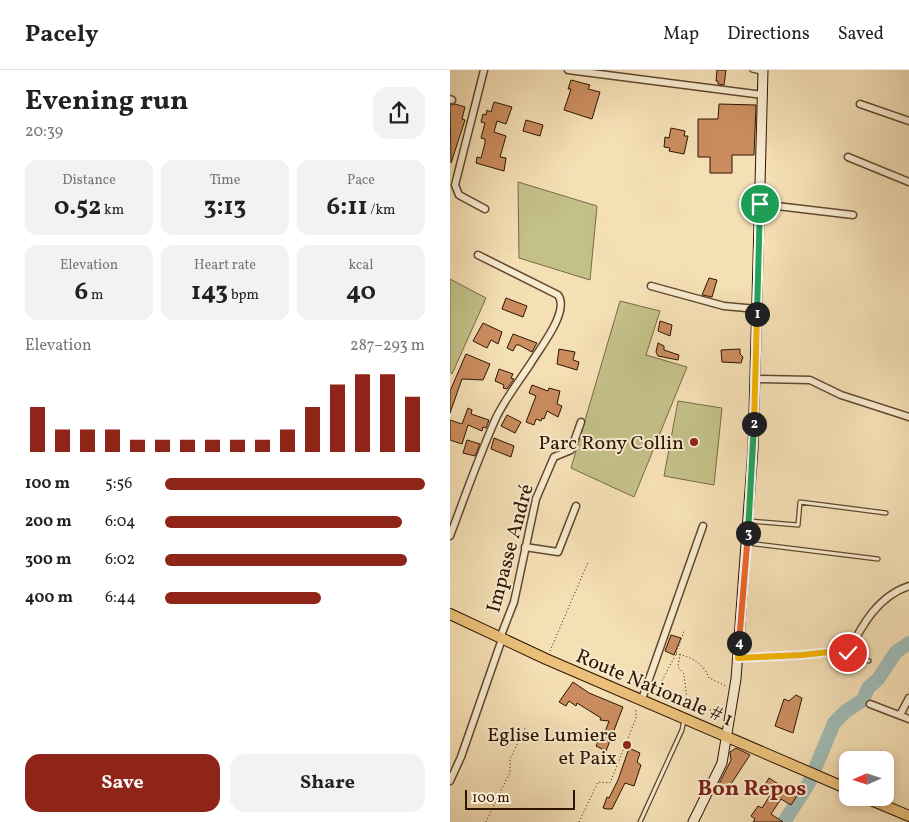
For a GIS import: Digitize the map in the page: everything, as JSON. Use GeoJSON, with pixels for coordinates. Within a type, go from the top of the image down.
{"type":"FeatureCollection","features":[{"type":"Feature","properties":{"kind":"main road"},"geometry":{"type":"LineString","coordinates":[[693,822],[722,763],[738,658],[748,544],[756,379],[763,71]]}},
{"type":"Feature","properties":{"kind":"main road","name":"Route Nationale # 1"},"geometry":{"type":"LineString","coordinates":[[450,614],[546,659],[839,785]]}},
{"type":"Feature","properties":{"kind":"main road"},"geometry":{"type":"LineString","coordinates":[[885,806],[909,816]]}},
{"type":"Feature","properties":{"kind":"street"},"geometry":{"type":"LineString","coordinates":[[484,70],[455,185],[459,195],[485,209]]}},
{"type":"Feature","properties":{"kind":"street"},"geometry":{"type":"LineString","coordinates":[[568,70],[762,95]]}},
{"type":"Feature","properties":{"kind":"street"},"geometry":{"type":"LineString","coordinates":[[860,104],[909,121]]}},
{"type":"Feature","properties":{"kind":"street"},"geometry":{"type":"LineString","coordinates":[[848,156],[909,182]]}},
{"type":"Feature","properties":{"kind":"street"},"geometry":{"type":"LineString","coordinates":[[760,204],[853,215]]}},
{"type":"Feature","properties":{"kind":"street"},"geometry":{"type":"LineString","coordinates":[[450,536],[497,416],[561,313],[562,300],[558,295],[478,255]]}},
{"type":"Feature","properties":{"kind":"street"},"geometry":{"type":"LineString","coordinates":[[650,286],[724,306],[757,309]]}},
{"type":"Feature","properties":{"kind":"street"},"geometry":{"type":"LineString","coordinates":[[756,379],[810,380],[841,395],[909,417]]}},
{"type":"Feature","properties":{"kind":"street","name":"Impasse André"},"geometry":{"type":"LineString","coordinates":[[450,781],[461,757],[514,602],[524,547],[536,499],[554,457],[571,450],[581,422]]}},
{"type":"Feature","properties":{"kind":"street"},"geometry":{"type":"LineString","coordinates":[[524,547],[558,552],[576,506]]}},
{"type":"Feature","properties":{"kind":"street"},"geometry":{"type":"LineString","coordinates":[[643,700],[703,526]]}},
{"type":"Feature","properties":{"kind":"street"},"geometry":{"type":"LineString","coordinates":[[738,658],[838,651],[848,653],[860,629],[880,603],[897,590],[909,586]]}},
{"type":"Feature","properties":{"kind":"street"},"geometry":{"type":"LineString","coordinates":[[900,715],[909,698]]}},
{"type":"Feature","properties":{"kind":"street"},"geometry":{"type":"LineString","coordinates":[[870,704],[909,718]]}},
{"type":"Feature","properties":{"kind":"lane"},"geometry":{"type":"LineString","coordinates":[[752,70],[763,71]]}},
{"type":"Feature","properties":{"kind":"lane"},"geometry":{"type":"LineString","coordinates":[[749,520],[798,525],[800,502],[886,513]]}},
{"type":"Feature","properties":{"kind":"lane"},"geometry":{"type":"LineString","coordinates":[[748,544],[878,558]]}},
{"type":"Feature","properties":{"kind":"lane"},"geometry":{"type":"LineString","coordinates":[[848,653],[869,661]]}},
{"type":"Feature","properties":{"kind":"lane"},"geometry":{"type":"LineString","coordinates":[[640,822],[682,730],[684,717]]}},
{"type":"Feature","properties":{"kind":"path"},"geometry":{"type":"LineString","coordinates":[[546,659],[588,562]]}},
{"type":"Feature","properties":{"kind":"path"},"geometry":{"type":"LineString","coordinates":[[579,822],[598,782],[610,783],[643,700],[676,654],[684,631]]}},
{"type":"Feature","properties":{"kind":"path"},"geometry":{"type":"LineString","coordinates":[[676,654],[685,655],[706,667],[709,678],[726,686]]}},
{"type":"Feature","properties":{"kind":"path"},"geometry":{"type":"LineString","coordinates":[[680,654],[678,668],[684,674],[687,700],[696,706],[721,713]]}},
{"type":"Feature","properties":{"kind":"path"},"geometry":{"type":"LineString","coordinates":[[486,822],[510,772],[510,759],[526,726]]}},
{"type":"Feature","properties":{"kind":"shaded area"},"geometry":{"type":"Polygon","coordinates":[[[518,182],[597,206],[590,280],[519,258],[518,182]]]}},
{"type":"Feature","properties":{"kind":"shaded area"},"geometry":{"type":"Polygon","coordinates":[[[450,279],[486,298],[452,374],[450,372],[450,279]]]}},
{"type":"Feature","properties":{"kind":"shaded area"},"geometry":{"type":"Polygon","coordinates":[[[620,301],[660,311],[646,355],[687,367],[634,497],[571,468],[620,301]]]}},
{"type":"Feature","properties":{"kind":"shaded area","name":"Parc Rony Collin"},"geometry":{"type":"Polygon","coordinates":[[[678,401],[722,408],[714,485],[664,476],[678,401]]]}},
{"type":"Feature","properties":{"kind":"building"},"geometry":{"type":"Polygon","coordinates":[[[717,70],[726,70],[724,85],[718,84],[718,81],[716,81],[717,70]]]}},
{"type":"Feature","properties":{"kind":"building"},"geometry":{"type":"Polygon","coordinates":[[[571,80],[590,85],[588,89],[600,92],[592,119],[564,110],[571,89],[568,89],[571,80]]]}},
{"type":"Feature","properties":{"kind":"building"},"geometry":{"type":"Polygon","coordinates":[[[494,102],[512,107],[506,124],[497,121],[494,132],[506,136],[500,157],[506,158],[504,171],[476,163],[477,157],[481,158],[485,143],[485,139],[481,138],[485,123],[481,122],[483,114],[486,115],[487,110],[491,112],[494,102]]]}},
{"type":"Feature","properties":{"kind":"building"},"geometry":{"type":"Polygon","coordinates":[[[455,104],[465,107],[462,119],[465,120],[451,163],[450,105],[455,104]]]}},
{"type":"Feature","properties":{"kind":"building"},"geometry":{"type":"Polygon","coordinates":[[[719,104],[756,105],[754,155],[732,155],[732,173],[710,173],[710,157],[698,157],[698,119],[718,119],[719,104]]]}},
{"type":"Feature","properties":{"kind":"building"},"geometry":{"type":"Polygon","coordinates":[[[526,120],[543,125],[540,136],[523,131],[526,120]]]}},
{"type":"Feature","properties":{"kind":"building"},"geometry":{"type":"Polygon","coordinates":[[[671,128],[685,131],[684,136],[688,136],[684,154],[669,151],[670,148],[664,147],[665,137],[669,138],[671,128]]]}},
{"type":"Feature","properties":{"kind":"building"},"geometry":{"type":"Polygon","coordinates":[[[709,278],[717,280],[712,297],[702,295],[709,278]]]}},
{"type":"Feature","properties":{"kind":"building"},"geometry":{"type":"Polygon","coordinates":[[[506,298],[527,306],[523,317],[502,309],[506,298]]]}},
{"type":"Feature","properties":{"kind":"building"},"geometry":{"type":"Polygon","coordinates":[[[660,321],[672,325],[670,336],[658,331],[660,321]]]}},
{"type":"Feature","properties":{"kind":"building"},"geometry":{"type":"Polygon","coordinates":[[[483,323],[502,332],[498,344],[491,340],[487,348],[473,341],[483,323]]]}},
{"type":"Feature","properties":{"kind":"building"},"geometry":{"type":"Polygon","coordinates":[[[513,334],[537,343],[532,352],[519,345],[516,345],[513,351],[507,348],[513,334]]]}},
{"type":"Feature","properties":{"kind":"building"},"geometry":{"type":"Polygon","coordinates":[[[658,343],[664,346],[664,350],[679,355],[678,360],[658,356],[656,352],[658,343]]]}},
{"type":"Feature","properties":{"kind":"building"},"geometry":{"type":"Polygon","coordinates":[[[559,349],[575,352],[573,360],[579,362],[577,370],[557,364],[559,349]]]}},
{"type":"Feature","properties":{"kind":"building"},"geometry":{"type":"Polygon","coordinates":[[[740,349],[740,354],[743,357],[741,363],[722,362],[721,350],[740,349]]]}},
{"type":"Feature","properties":{"kind":"building"},"geometry":{"type":"Polygon","coordinates":[[[466,354],[490,364],[483,380],[462,379],[450,413],[450,391],[466,354]]]}},
{"type":"Feature","properties":{"kind":"building"},"geometry":{"type":"Polygon","coordinates":[[[499,369],[513,374],[511,378],[514,379],[507,389],[503,388],[504,385],[495,381],[499,369]]]}},
{"type":"Feature","properties":{"kind":"building"},"geometry":{"type":"Polygon","coordinates":[[[532,385],[548,391],[549,388],[560,391],[557,404],[562,406],[558,417],[547,411],[544,419],[542,418],[541,421],[536,419],[534,425],[526,422],[536,396],[529,393],[532,385]]]}},
{"type":"Feature","properties":{"kind":"building"},"geometry":{"type":"Polygon","coordinates":[[[468,408],[472,410],[471,414],[489,420],[486,428],[483,427],[482,431],[468,425],[462,444],[450,440],[450,420],[462,424],[468,408]]]}},
{"type":"Feature","properties":{"kind":"building"},"geometry":{"type":"Polygon","coordinates":[[[507,415],[521,422],[515,433],[501,426],[507,415]]]}},
{"type":"Feature","properties":{"kind":"building"},"geometry":{"type":"Polygon","coordinates":[[[494,438],[514,446],[511,457],[491,449],[494,438]]]}},
{"type":"Feature","properties":{"kind":"building"},"geometry":{"type":"Polygon","coordinates":[[[467,440],[480,444],[475,456],[463,453],[467,440]]]}},
{"type":"Feature","properties":{"kind":"building"},"geometry":{"type":"Polygon","coordinates":[[[671,635],[681,638],[674,655],[665,651],[671,635]]]}},
{"type":"Feature","properties":{"kind":"building"},"geometry":{"type":"Polygon","coordinates":[[[573,682],[589,693],[623,707],[606,751],[596,746],[601,734],[604,735],[609,721],[600,720],[601,718],[577,703],[576,706],[569,701],[566,706],[559,702],[573,682]]]}},
{"type":"Feature","properties":{"kind":"building"},"geometry":{"type":"Polygon","coordinates":[[[796,695],[802,698],[793,733],[775,726],[784,699],[789,701],[796,695]]]}},
{"type":"Feature","properties":{"kind":"building"},"geometry":{"type":"Polygon","coordinates":[[[629,748],[640,753],[637,762],[641,765],[634,786],[625,783],[612,809],[603,808],[607,797],[609,798],[618,780],[629,748]]]}},
{"type":"Feature","properties":{"kind":"building"},"geometry":{"type":"Polygon","coordinates":[[[736,748],[750,755],[729,787],[724,787],[719,784],[731,760],[730,752],[736,748]]]}},
{"type":"Feature","properties":{"kind":"building"},"geometry":{"type":"Polygon","coordinates":[[[769,778],[797,796],[791,805],[781,799],[771,814],[783,822],[753,822],[755,819],[751,816],[758,806],[762,808],[771,794],[763,788],[769,778]]]}},
{"type":"Feature","properties":{"kind":"waterway"},"geometry":{"type":"LineString","coordinates":[[784,822],[809,783],[834,723],[846,711],[863,700],[868,688],[878,679],[896,652],[909,643]]}},
{"type":"Feature","properties":{"kind":"place","name":"Parc Rony Collin"},"geometry":{"type":"Point","coordinates":[694,442]}},
{"type":"Feature","properties":{"kind":"place","name":"Eglise Lumiere et Paix"},"geometry":{"type":"Point","coordinates":[627,745]}},
{"type":"Feature","properties":{"kind":"district","name":"Bon Repos"},"geometry":{"type":"Point","coordinates":[752,787]}},
{"type":"Feature","properties":{"kind":"route"},"geometry":{"type":"LineString","coordinates":[[760,204],[754,448],[738,658],[838,651],[848,653]]}}]}
